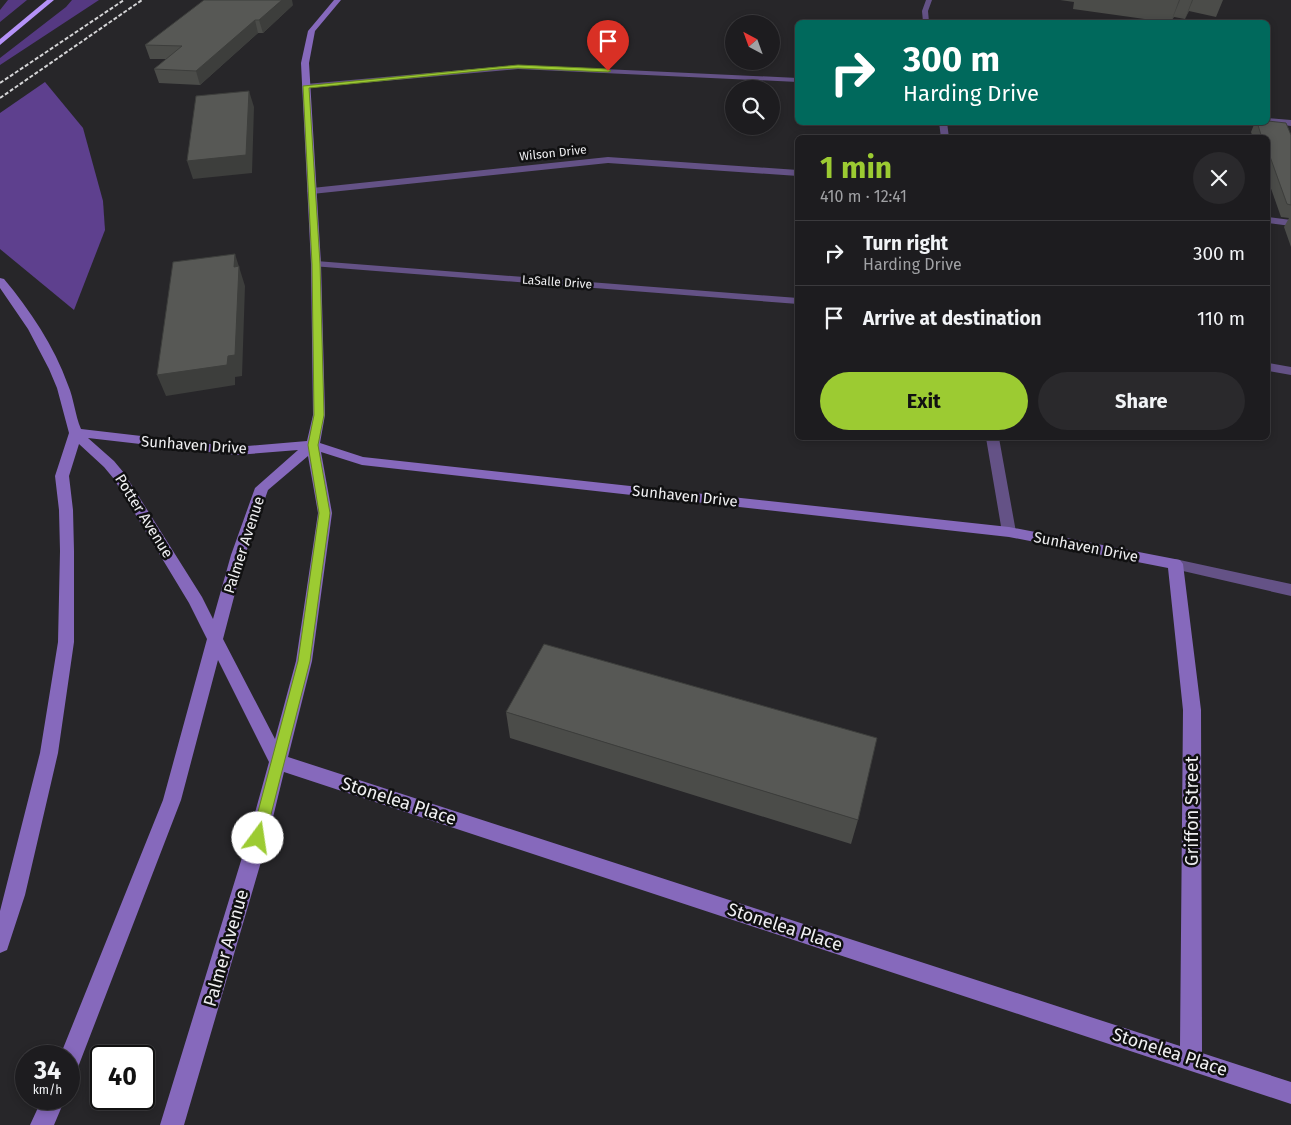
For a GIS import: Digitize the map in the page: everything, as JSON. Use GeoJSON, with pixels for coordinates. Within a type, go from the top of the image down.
{"type":"FeatureCollection","features":[{"type":"Feature","properties":{"kind":"highway"},"geometry":{"type":"LineString","coordinates":[[0,43],[51,0]]}},
{"type":"Feature","properties":{"kind":"street","name":"Palmer Avenue"},"geometry":{"type":"LineString","coordinates":[[172,1125],[258,838],[304,661],[325,513],[313,445],[319,415],[316,264],[305,63],[312,31],[338,0]]}},
{"type":"Feature","properties":{"kind":"street"},"geometry":{"type":"LineString","coordinates":[[926,20],[925,11],[929,0]]}},
{"type":"Feature","properties":{"kind":"street"},"geometry":{"type":"LineString","coordinates":[[306,86],[518,67],[795,80]]}},
{"type":"Feature","properties":{"kind":"street"},"geometry":{"type":"LineString","coordinates":[[1270,121],[1291,123]]}},
{"type":"Feature","properties":{"kind":"street","name":"Wilson Drive"},"geometry":{"type":"LineString","coordinates":[[312,191],[608,160],[795,173]]}},
{"type":"Feature","properties":{"kind":"street"},"geometry":{"type":"LineString","coordinates":[[1270,220],[1291,223]]}},
{"type":"Feature","properties":{"kind":"street","name":"LaSalle Drive"},"geometry":{"type":"LineString","coordinates":[[316,264],[795,301]]}},
{"type":"Feature","properties":{"kind":"street"},"geometry":{"type":"LineString","coordinates":[[0,281],[14,298],[32,327],[62,383],[76,433],[62,476],[66,510],[67,551],[66,642],[50,753],[15,895],[0,943]]}},
{"type":"Feature","properties":{"kind":"street"},"geometry":{"type":"LineString","coordinates":[[1270,367],[1291,371]]}},
{"type":"Feature","properties":{"kind":"street","name":"Sunhaven Drive"},"geometry":{"type":"LineString","coordinates":[[76,433],[236,451],[313,445],[362,461],[1009,532],[1175,564],[1291,590]]}},
{"type":"Feature","properties":{"kind":"street","name":"Potter Avenue"},"geometry":{"type":"LineString","coordinates":[[76,433],[114,468],[196,601],[215,642],[278,762]]}},
{"type":"Feature","properties":{"kind":"street"},"geometry":{"type":"LineString","coordinates":[[992,440],[1009,532]]}},
{"type":"Feature","properties":{"kind":"street","name":"Palmer Avenue"},"geometry":{"type":"LineString","coordinates":[[76,1045],[172,800],[238,555],[262,488],[313,445]]}},
{"type":"Feature","properties":{"kind":"street","name":"Griffon Street"},"geometry":{"type":"LineString","coordinates":[[1175,564],[1192,710],[1191,1059]]}},
{"type":"Feature","properties":{"kind":"street","name":"Stonelea Place"},"geometry":{"type":"LineString","coordinates":[[278,762],[1291,1092]]}},
{"type":"Feature","properties":{"kind":"street"},"geometry":{"type":"LineString","coordinates":[[42,1125],[49,1110]]}},
{"type":"Feature","properties":{"kind":"shaded area"},"geometry":{"type":"Polygon","coordinates":[[[8,0],[27,0],[0,22],[0,10],[8,0]]]}},
{"type":"Feature","properties":{"kind":"shaded area"},"geometry":{"type":"Polygon","coordinates":[[[72,0],[99,0],[0,65],[0,58],[66,7],[72,0]]]}},
{"type":"Feature","properties":{"kind":"shaded area"},"geometry":{"type":"Polygon","coordinates":[[[45,82],[83,128],[103,201],[105,230],[74,310],[0,249],[0,113],[45,82]]]}},
{"type":"Feature","properties":{"kind":"building"},"geometry":{"type":"Polygon","coordinates":[[[204,0],[282,0],[259,20],[255,20],[196,71],[154,69],[182,46],[145,45],[204,0]]]}},
{"type":"Feature","properties":{"kind":"building"},"geometry":{"type":"Polygon","coordinates":[[[249,91],[246,155],[187,161],[196,96],[249,91]]]}},
{"type":"Feature","properties":{"kind":"building"},"geometry":{"type":"Polygon","coordinates":[[[1270,121],[1286,123],[1291,135],[1291,205],[1287,204],[1270,157],[1270,135],[1261,135],[1258,125],[1270,125],[1270,121]]]}},
{"type":"Feature","properties":{"kind":"building"},"geometry":{"type":"Polygon","coordinates":[[[235,254],[234,267],[239,266],[235,355],[228,356],[227,365],[157,375],[173,262],[235,254]]]}},
{"type":"Feature","properties":{"kind":"building"},"geometry":{"type":"Polygon","coordinates":[[[544,644],[877,738],[858,820],[506,712],[544,644]]]}},
{"type":"Feature","properties":{"kind":"railway"},"geometry":{"type":"LineString","coordinates":[[0,83],[124,0]]}},
{"type":"Feature","properties":{"kind":"railway"},"geometry":{"type":"LineString","coordinates":[[0,98],[142,0]]}},
{"type":"Feature","properties":{"kind":"route"},"geometry":{"type":"LineString","coordinates":[[258,838],[304,661],[325,513],[313,445],[319,415],[316,264],[306,86],[518,67],[608,71]]}}]}
